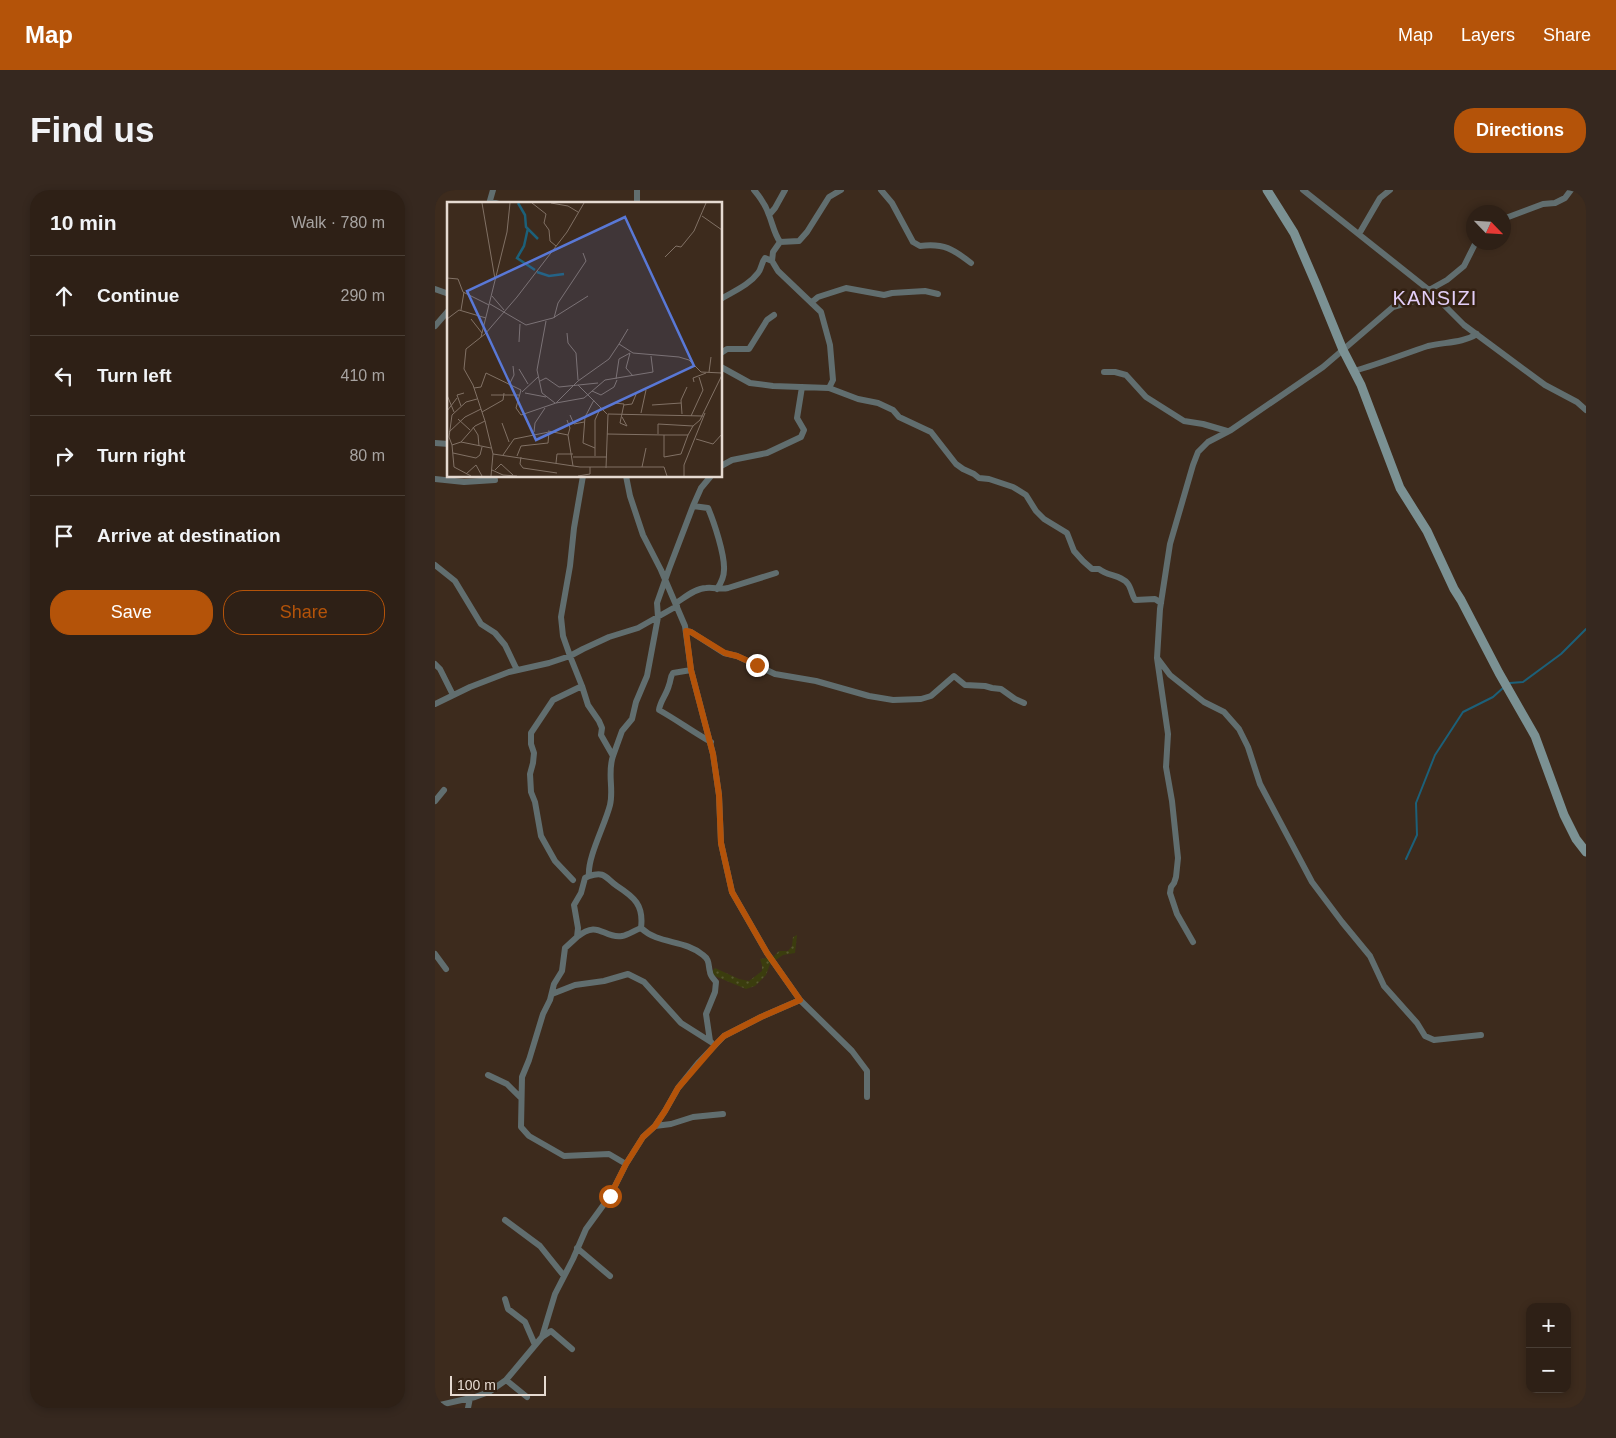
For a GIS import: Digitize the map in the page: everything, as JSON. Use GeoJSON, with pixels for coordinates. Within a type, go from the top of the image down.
{"type":"FeatureCollection","features":[{"type":"Feature","properties":{"kind":"street"},"geometry":{"type":"LineString","coordinates":[[490,202],[493,190]]}},
{"type":"Feature","properties":{"kind":"street"},"geometry":{"type":"LineString","coordinates":[[754,190],[769,215],[773,233],[779,242]]}},
{"type":"Feature","properties":{"kind":"street"},"geometry":{"type":"LineString","coordinates":[[769,215],[785,190]]}},
{"type":"Feature","properties":{"kind":"street"},"geometry":{"type":"LineString","coordinates":[[779,242],[799,241],[807,232],[829,196],[841,190]]}},
{"type":"Feature","properties":{"kind":"street"},"geometry":{"type":"LineString","coordinates":[[881,190],[892,203],[913,242],[920,246],[937,244],[953,250],[971,263]]}},
{"type":"Feature","properties":{"kind":"street"},"geometry":{"type":"LineString","coordinates":[[1267,190],[1294,233],[1343,350],[1355,371],[1400,488],[1427,531],[1454,589],[1535,736],[1564,815],[1576,839],[1586,852]]}},
{"type":"Feature","properties":{"kind":"street"},"geometry":{"type":"LineString","coordinates":[[1303,190],[1429,290],[1464,325],[1545,386],[1577,402],[1586,410]]}},
{"type":"Feature","properties":{"kind":"street"},"geometry":{"type":"LineString","coordinates":[[1359,234],[1380,198],[1390,190]]}},
{"type":"Feature","properties":{"kind":"street"},"geometry":{"type":"LineString","coordinates":[[1511,215],[1543,204],[1555,203],[1565,198],[1571,190]]}},
{"type":"Feature","properties":{"kind":"street"},"geometry":{"type":"LineString","coordinates":[[779,242],[773,252],[772,260],[778,271],[796,289],[813,302],[821,312],[830,345],[833,380],[829,388]]}},
{"type":"Feature","properties":{"kind":"street"},"geometry":{"type":"LineString","coordinates":[[1429,290],[1447,280],[1464,266],[1472,250]]}},
{"type":"Feature","properties":{"kind":"street"},"geometry":{"type":"LineString","coordinates":[[723,298],[748,284],[761,269],[765,258],[772,260]]}},
{"type":"Feature","properties":{"kind":"street"},"geometry":{"type":"LineString","coordinates":[[813,302],[818,297],[846,288],[884,295],[925,291],[938,294]]}},
{"type":"Feature","properties":{"kind":"street"},"geometry":{"type":"LineString","coordinates":[[435,289],[447,293]]}},
{"type":"Feature","properties":{"kind":"street"},"geometry":{"type":"LineString","coordinates":[[1193,942],[1177,914],[1170,893],[1171,886],[1176,877],[1178,858],[1172,801],[1166,767],[1168,734],[1157,658],[1161,603],[1170,544],[1193,465],[1204,446],[1231,430],[1323,367],[1393,306],[1434,296]]}},
{"type":"Feature","properties":{"kind":"street"},"geometry":{"type":"LineString","coordinates":[[435,326],[447,312]]}},
{"type":"Feature","properties":{"kind":"street"},"geometry":{"type":"LineString","coordinates":[[723,352],[727,349],[749,349],[767,320],[774,315]]}},
{"type":"Feature","properties":{"kind":"street"},"geometry":{"type":"LineString","coordinates":[[1355,371],[1417,350],[1463,340],[1477,334]]}},
{"type":"Feature","properties":{"kind":"street"},"geometry":{"type":"LineString","coordinates":[[723,368],[750,383],[761,386],[829,388],[858,399],[878,403],[893,410],[899,416],[931,432],[956,464],[963,469],[979,478],[1013,487],[1026,495],[1044,519],[1067,534],[1074,551],[1092,569],[1099,569],[1103,573],[1127,582],[1135,600],[1155,599],[1161,603]]}},
{"type":"Feature","properties":{"kind":"street"},"geometry":{"type":"LineString","coordinates":[[1104,372],[1127,375],[1146,397],[1184,421],[1227,431]]}},
{"type":"Feature","properties":{"kind":"street"},"geometry":{"type":"LineString","coordinates":[[723,465],[732,460],[767,453],[801,437],[804,430],[797,418],[802,387]]}},
{"type":"Feature","properties":{"kind":"street"},"geometry":{"type":"LineString","coordinates":[[1577,402],[1586,402]]}},
{"type":"Feature","properties":{"kind":"street"},"geometry":{"type":"LineString","coordinates":[[583,478],[561,618],[563,636],[583,686],[588,704],[599,721],[602,728],[601,735],[613,756]]}},
{"type":"Feature","properties":{"kind":"street"},"geometry":{"type":"LineString","coordinates":[[626,478],[630,496],[643,535],[676,604],[686,631],[691,670],[711,742],[718,783],[721,843],[732,892],[767,953],[800,1000],[853,1051],[867,1072],[867,1097]]}},
{"type":"Feature","properties":{"kind":"street"},"geometry":{"type":"LineString","coordinates":[[589,876],[588,870],[610,803],[609,768],[622,731],[632,719],[636,702],[647,676],[658,617],[657,603],[693,506],[701,488],[709,478]]}},
{"type":"Feature","properties":{"kind":"street"},"geometry":{"type":"LineString","coordinates":[[435,479],[495,480]]}},
{"type":"Feature","properties":{"kind":"street"},"geometry":{"type":"LineString","coordinates":[[693,506],[708,508],[716,530],[723,555],[724,569],[722,581],[717,589]]}},
{"type":"Feature","properties":{"kind":"street"},"geometry":{"type":"LineString","coordinates":[[435,565],[455,581],[481,624],[495,634],[505,645],[517,670]]}},
{"type":"Feature","properties":{"kind":"street"},"geometry":{"type":"LineString","coordinates":[[435,704],[471,686],[517,670],[570,656],[609,637],[638,628],[701,589],[727,588],[776,574]]}},
{"type":"Feature","properties":{"kind":"street"},"geometry":{"type":"LineString","coordinates":[[686,631],[691,632],[725,653],[737,656],[775,674],[816,681],[869,696],[893,700],[921,699],[931,696],[955,676],[965,685],[1001,688],[1015,699],[1024,702]]}},
{"type":"Feature","properties":{"kind":"street"},"geometry":{"type":"LineString","coordinates":[[1157,658],[1170,675],[1204,702],[1225,712],[1239,729],[1248,747],[1260,784],[1312,882],[1370,956],[1384,986],[1417,1023],[1425,1036],[1434,1040],[1481,1035]]}},
{"type":"Feature","properties":{"kind":"street"},"geometry":{"type":"LineString","coordinates":[[435,664],[440,669],[453,695]]}},
{"type":"Feature","properties":{"kind":"street"},"geometry":{"type":"LineString","coordinates":[[691,670],[673,673],[659,710],[676,718],[711,742]]}},
{"type":"Feature","properties":{"kind":"street"},"geometry":{"type":"LineString","coordinates":[[573,880],[555,861],[541,836],[535,802],[531,792],[530,774],[533,758],[531,733],[553,700],[583,686]]}},
{"type":"Feature","properties":{"kind":"street"},"geometry":{"type":"LineString","coordinates":[[435,801],[444,790]]}},
{"type":"Feature","properties":{"kind":"street"},"geometry":{"type":"LineString","coordinates":[[577,937],[578,928],[574,905],[581,893],[585,878],[597,873],[609,878],[632,896],[642,918],[641,928]]}},
{"type":"Feature","properties":{"kind":"street"},"geometry":{"type":"LineString","coordinates":[[626,1164],[609,1154],[564,1156],[529,1136],[521,1127],[522,1077],[554,984],[562,971],[565,948],[583,932],[593,928],[622,936],[641,928]]}},
{"type":"Feature","properties":{"kind":"street"},"geometry":{"type":"LineString","coordinates":[[641,928],[661,940],[685,944],[704,955],[710,963],[710,974],[716,982],[715,992],[707,1014],[713,1043]]}},
{"type":"Feature","properties":{"kind":"street"},"geometry":{"type":"LineString","coordinates":[[435,954],[446,969]]}},
{"type":"Feature","properties":{"kind":"street"},"geometry":{"type":"LineString","coordinates":[[552,994],[575,985],[604,981],[628,974],[644,982],[681,1023],[713,1043]]}},
{"type":"Feature","properties":{"kind":"street"},"geometry":{"type":"LineString","coordinates":[[542,1337],[555,1294],[586,1229],[610,1196],[626,1164],[643,1137],[655,1126],[678,1088],[713,1043],[761,1017],[800,1000]]}},
{"type":"Feature","properties":{"kind":"street"},"geometry":{"type":"LineString","coordinates":[[488,1075],[507,1084],[521,1098]]}},
{"type":"Feature","properties":{"kind":"street"},"geometry":{"type":"LineString","coordinates":[[655,1126],[671,1124],[693,1116],[723,1114]]}},
{"type":"Feature","properties":{"kind":"street"},"geometry":{"type":"LineString","coordinates":[[505,1220],[540,1246],[564,1276]]}},
{"type":"Feature","properties":{"kind":"street"},"geometry":{"type":"LineString","coordinates":[[577,1248],[610,1276]]}},
{"type":"Feature","properties":{"kind":"street"},"geometry":{"type":"LineString","coordinates":[[505,1299],[507,1309],[525,1322],[535,1345]]}},
{"type":"Feature","properties":{"kind":"street"},"geometry":{"type":"LineString","coordinates":[[440,1406],[489,1392],[506,1380],[542,1337],[551,1331],[572,1349]]}},
{"type":"Feature","properties":{"kind":"street"},"geometry":{"type":"LineString","coordinates":[[506,1380],[527,1397]]}},
{"type":"Feature","properties":{"kind":"street"},"geometry":{"type":"LineString","coordinates":[[468,1408],[470,1398]]}},
{"type":"Feature","properties":{"kind":"shaded area"},"geometry":{"type":"Polygon","coordinates":[[[797,935],[795,953],[783,955],[770,964],[766,975],[755,986],[746,989],[710,974],[715,968],[739,979],[749,981],[762,971],[760,959],[773,957],[779,951],[788,951],[792,946],[793,937],[797,935]]]}},
{"type":"Feature","properties":{"kind":"waterway"},"geometry":{"type":"LineString","coordinates":[[1510,683],[1523,682],[1561,654],[1586,629]]}},
{"type":"Feature","properties":{"kind":"waterway"},"geometry":{"type":"LineString","coordinates":[[1406,859],[1417,835],[1416,803],[1435,755],[1463,712],[1493,697],[1503,688]]}},
{"type":"Feature","properties":{"kind":"district","name":"KANSIZI"},"geometry":{"type":"Point","coordinates":[1435,298]}},
{"type":"Feature","properties":{"kind":"route"},"geometry":{"type":"LineString","coordinates":[[610,1196],[626,1164],[643,1137],[655,1126],[678,1088],[716,1044],[724,1036],[800,1000],[767,953],[732,892],[721,843],[718,783],[711,742],[691,670],[686,631],[691,632],[725,653],[757,665]]}}]}
